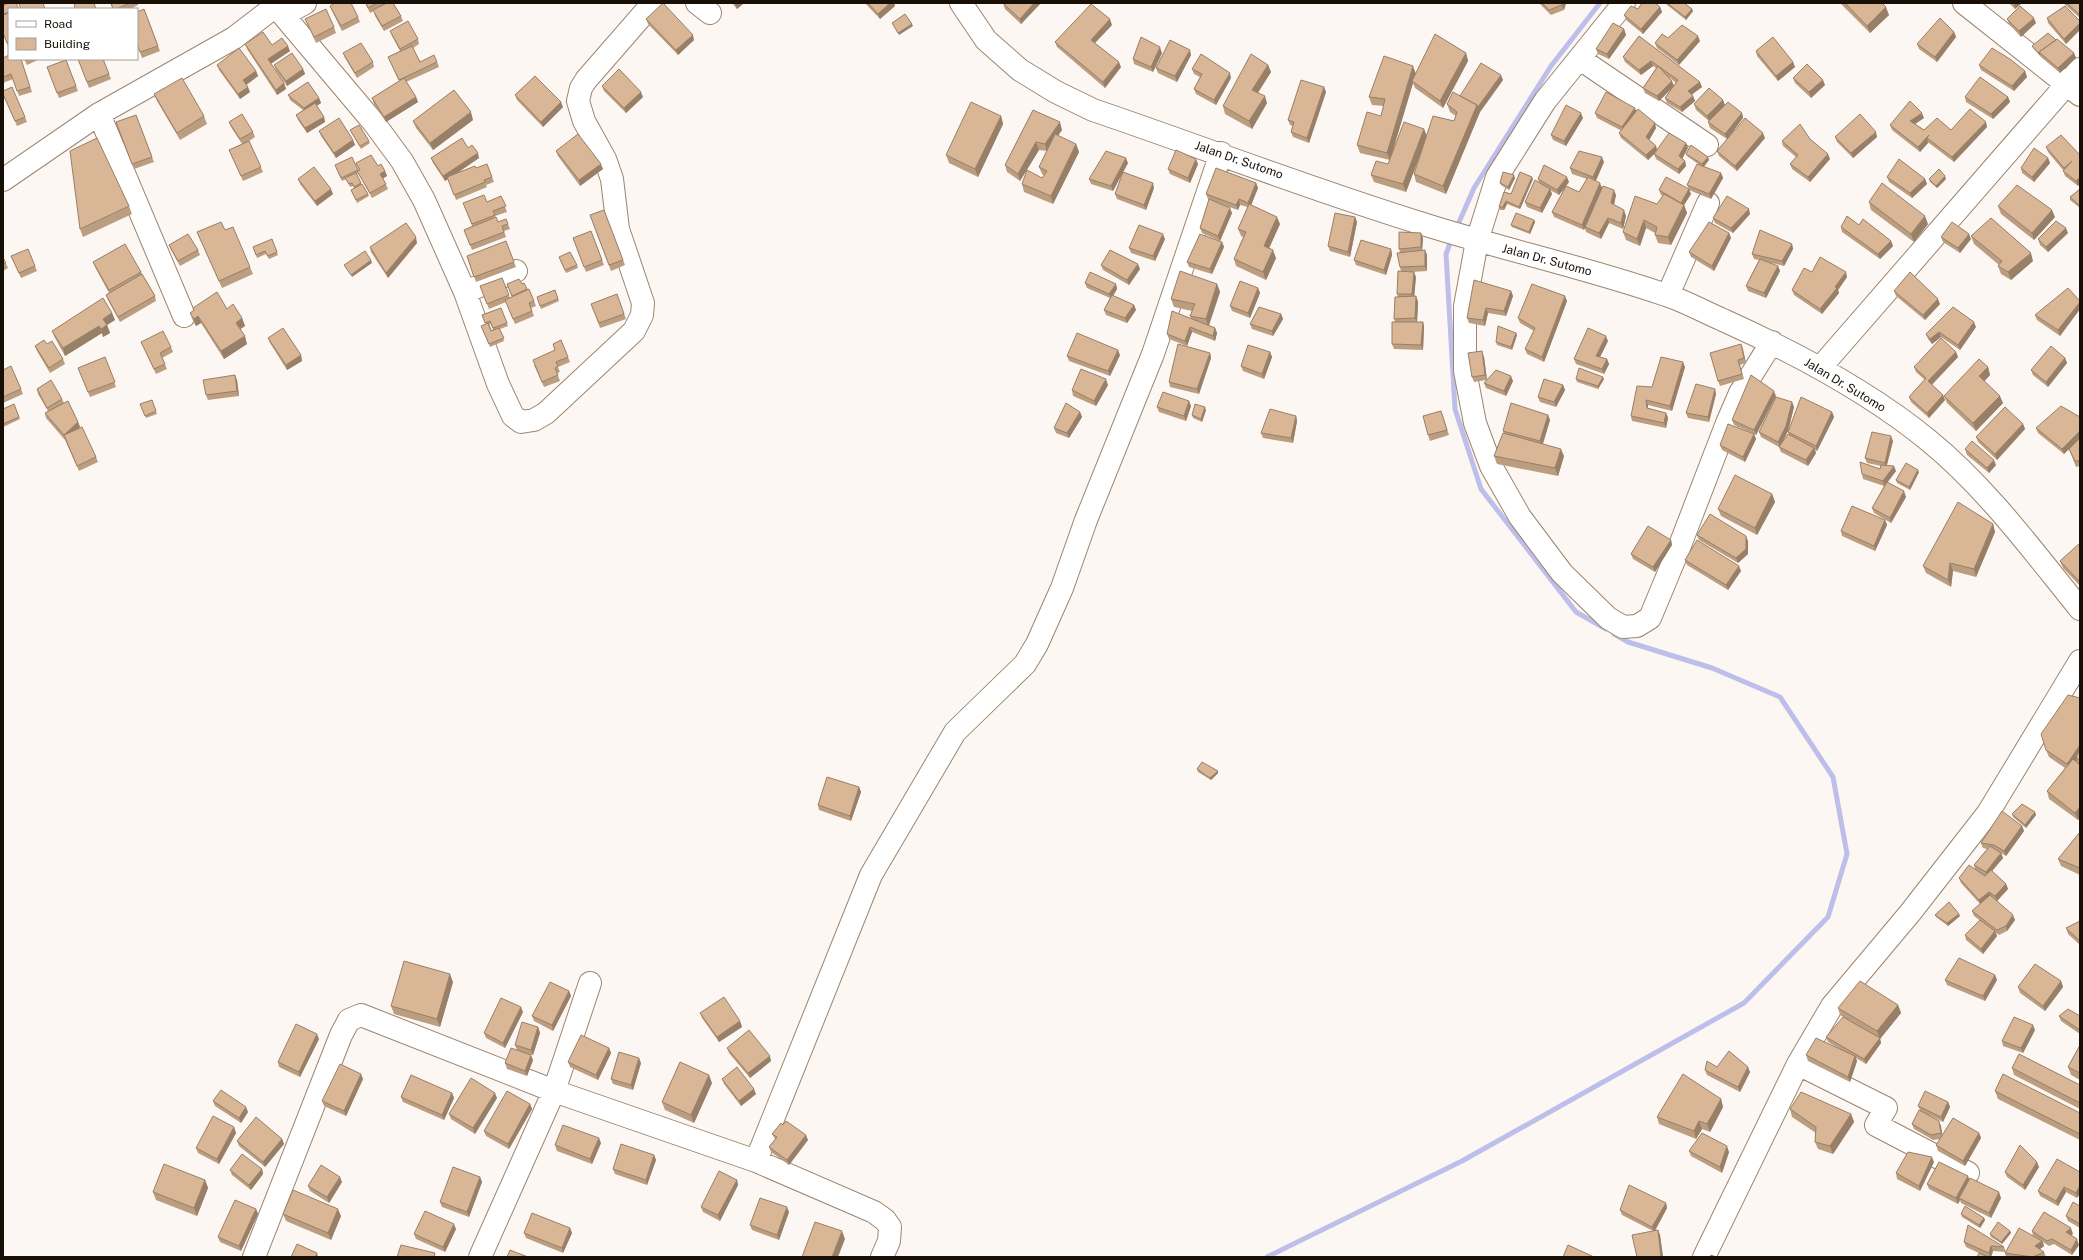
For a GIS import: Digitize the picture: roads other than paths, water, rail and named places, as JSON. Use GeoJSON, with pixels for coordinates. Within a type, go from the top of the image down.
{"type":"FeatureCollection","features":[{"type":"Feature","properties":{"kind":"street"},"geometry":{"type":"LineString","coordinates":[[3,179],[99,114],[234,38],[279,8],[305,3]]}},
{"type":"Feature","properties":{"kind":"street"},"geometry":{"type":"LineString","coordinates":[[279,8],[374,123],[402,161],[424,200],[465,292],[498,384],[513,416],[521,422],[534,420],[546,413],[634,332],[642,315],[643,303],[618,230],[612,179],[605,159],[584,121],[578,101],[581,88],[586,80],[653,3]]}},
{"type":"Feature","properties":{"kind":"street","name":"Jalan Dr. Sutomo"},"geometry":{"type":"LineString","coordinates":[[961,3],[986,40],[1020,70],[1056,92],[1093,110],[1420,223],[1476,241],[1668,295],[1772,342],[1820,368],[1901,420],[1929,441],[1968,476],[2024,540],[2080,609]]}},
{"type":"Feature","properties":{"kind":"street"},"geometry":{"type":"LineString","coordinates":[[1624,3],[1580,60],[1545,101],[1497,177],[1476,241],[1465,306],[1465,371],[1476,423],[1491,466],[1520,517],[1562,573],[1608,618],[1623,627],[1637,626],[1650,618],[1740,393],[1772,342]]}},
{"type":"Feature","properties":{"kind":"street"},"geometry":{"type":"LineString","coordinates":[[1820,368],[2076,83],[1964,3]]}},
{"type":"Feature","properties":{"kind":"street"},"geometry":{"type":"LineString","coordinates":[[1580,60],[1707,145]]}},
{"type":"Feature","properties":{"kind":"street"},"geometry":{"type":"LineString","coordinates":[[99,114],[184,316]]}},
{"type":"Feature","properties":{"kind":"street"},"geometry":{"type":"LineString","coordinates":[[756,1161],[871,875],[955,732],[1025,664],[1037,644],[1062,588],[1086,520],[1153,354],[1221,154]]}},
{"type":"Feature","properties":{"kind":"street"},"geometry":{"type":"LineString","coordinates":[[1668,295],[1708,203]]}},
{"type":"Feature","properties":{"kind":"street"},"geometry":{"type":"LineString","coordinates":[[465,292],[516,271]]}},
{"type":"Feature","properties":{"kind":"street"},"geometry":{"type":"LineString","coordinates":[[1704,1257],[1798,1064],[1832,1006],[1910,913],[1988,813],[2080,661]]}},
{"type":"Feature","properties":{"kind":"street"},"geometry":{"type":"LineString","coordinates":[[480,1257],[554,1091],[590,983]]}},
{"type":"Feature","properties":{"kind":"street"},"geometry":{"type":"LineString","coordinates":[[254,1257],[341,1035],[349,1020],[361,1015],[554,1091],[756,1161],[874,1212],[885,1220],[890,1228],[889,1241],[882,1257]]}},
{"type":"Feature","properties":{"kind":"street"},"geometry":{"type":"LineString","coordinates":[[1798,1064],[1886,1108],[1876,1125],[1968,1173]]}},
{"type":"Feature","properties":{"kind":"waterway"},"geometry":{"type":"LineString","coordinates":[[1456,229],[1474,188],[1551,66],[1600,3]]}},
{"type":"Feature","properties":{"kind":"waterway"},"geometry":{"type":"LineString","coordinates":[[1452,238],[1446,254],[1455,409],[1481,489],[1576,612],[1606,629]]}},
{"type":"Feature","properties":{"kind":"waterway"},"geometry":{"type":"LineString","coordinates":[[1267,1257],[1462,1161],[1744,1003],[1828,917],[1847,854],[1833,777],[1780,697],[1712,668],[1628,642],[1614,634]]}}]}
